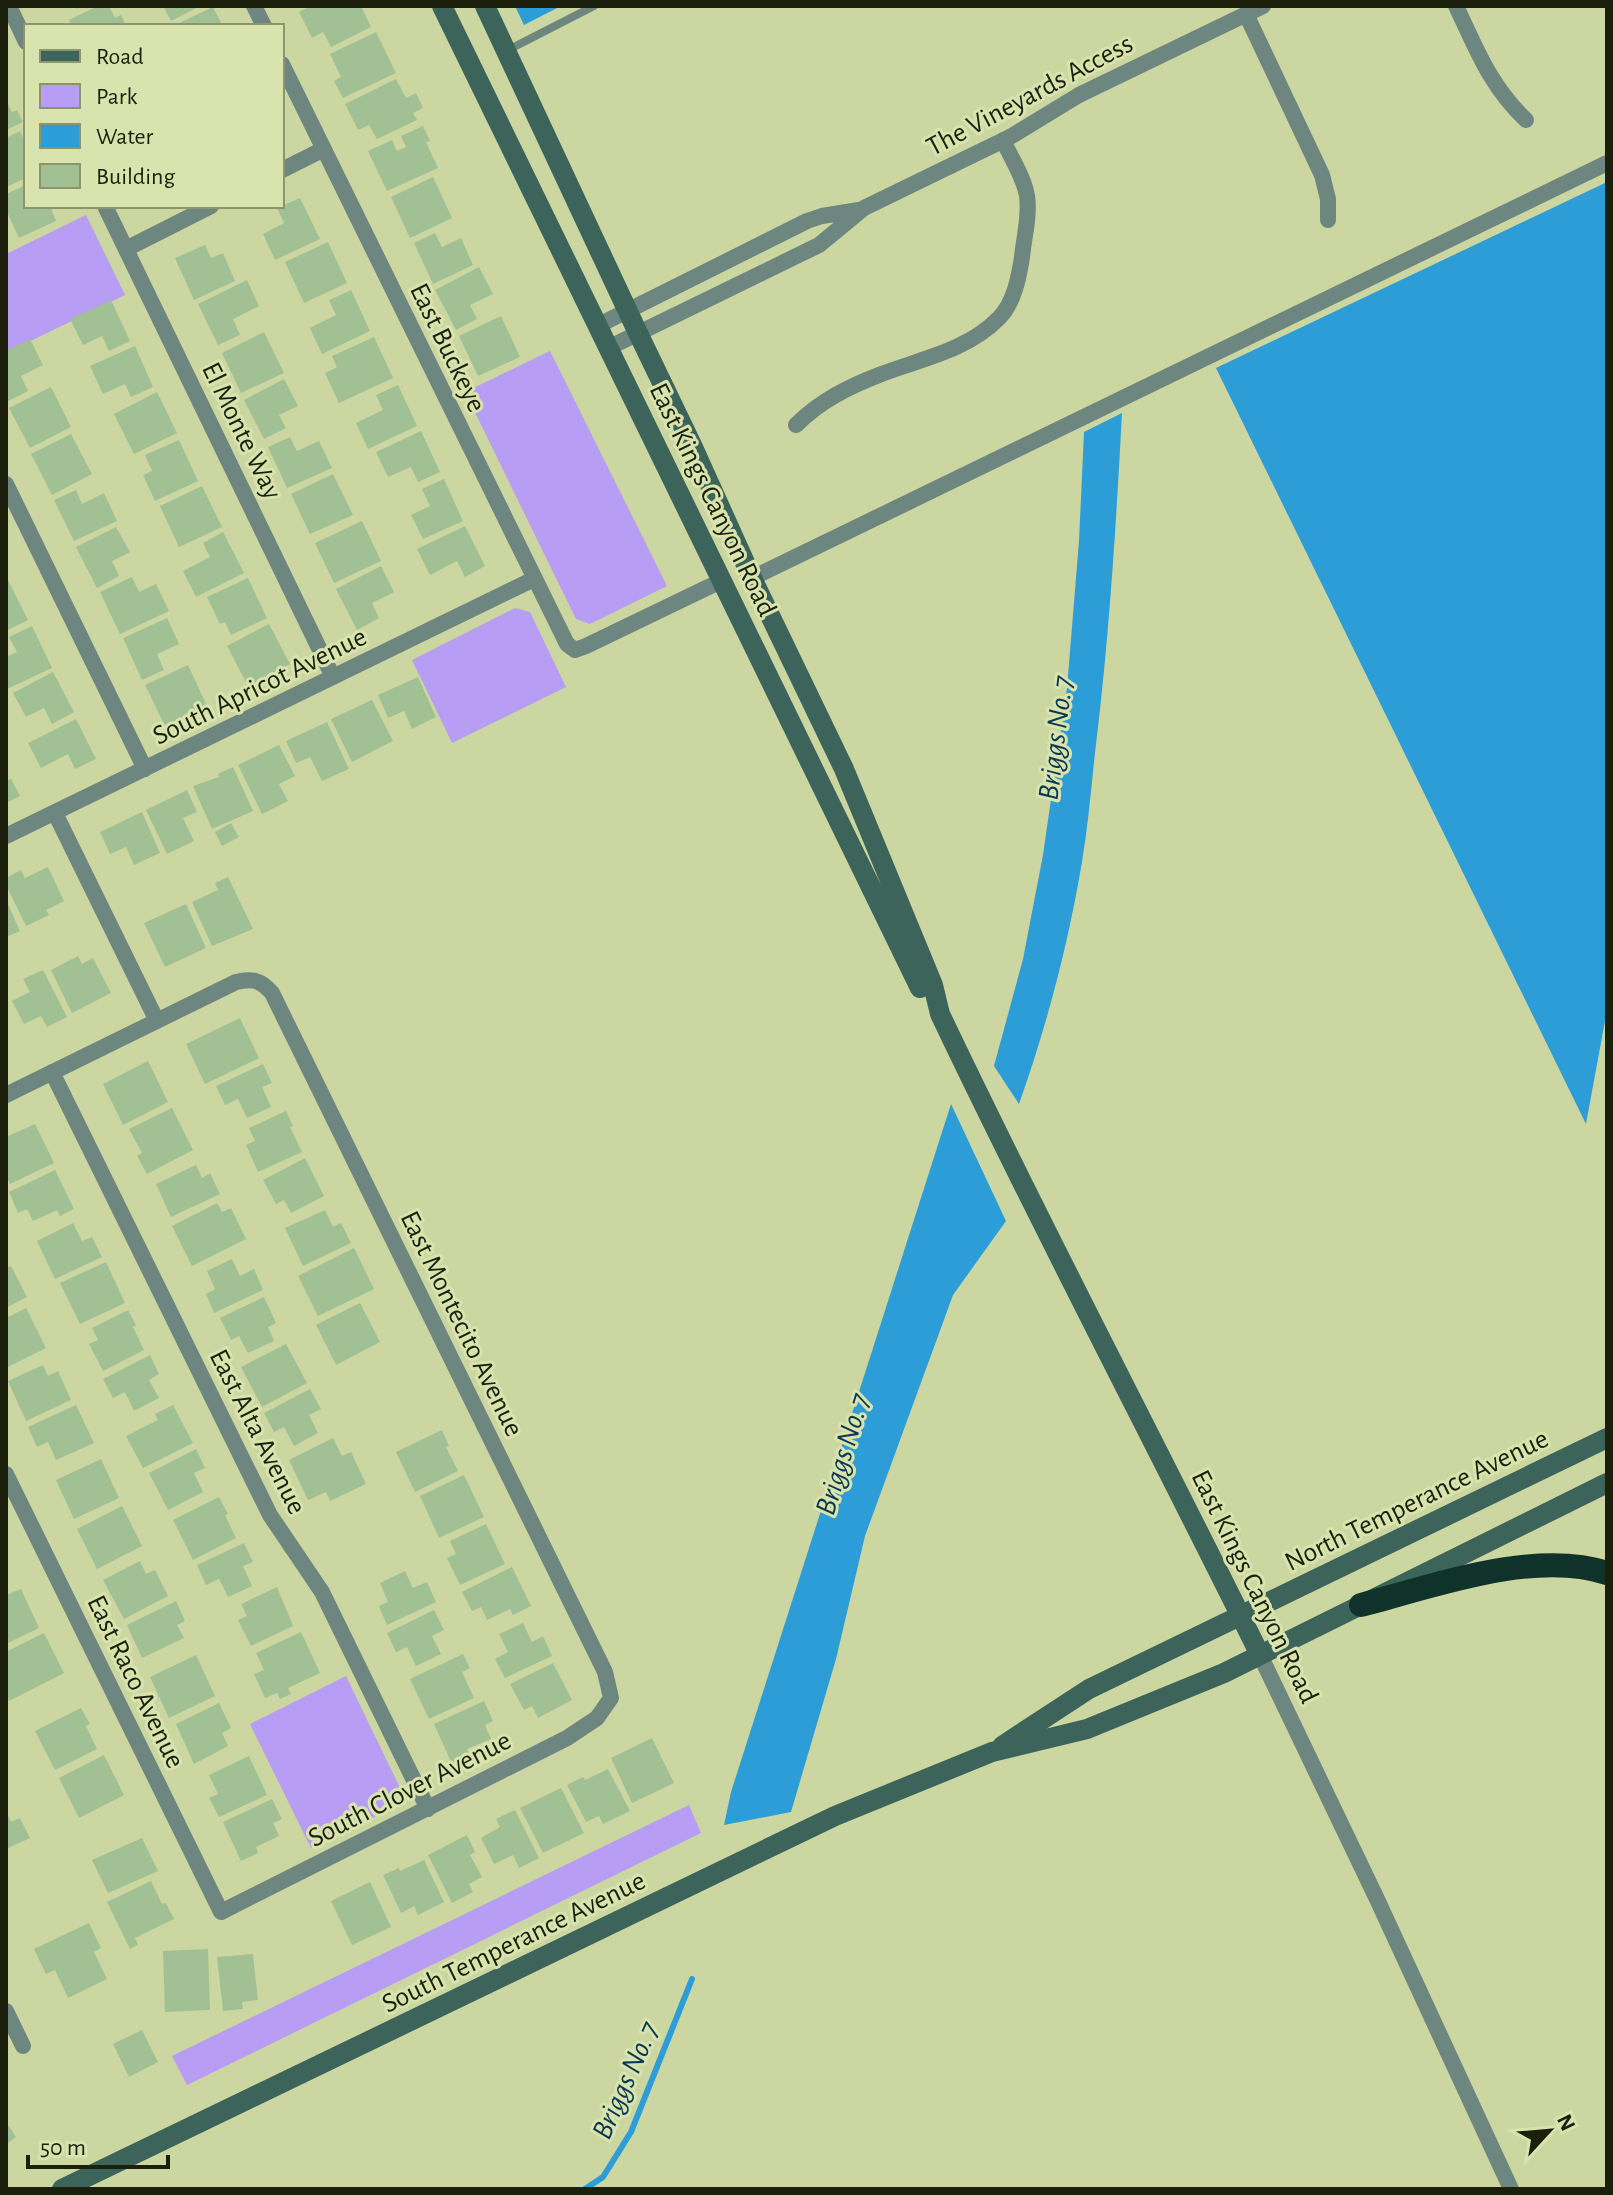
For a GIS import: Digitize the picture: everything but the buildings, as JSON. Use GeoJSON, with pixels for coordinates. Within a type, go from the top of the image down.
{"type":"FeatureCollection","features":[{"type":"Feature","properties":{"kind":"highway"},"geometry":{"type":"LineString","coordinates":[[1361,1605],[1457,1580],[1538,1565],[1566,1564],[1607,1573]]}},
{"type":"Feature","properties":{"kind":"main road","name":"East Kings Canyon Road"},"geometry":{"type":"LineString","coordinates":[[442,6],[922,990],[940,1014],[1038,1216],[1138,1408],[1260,1655]]}},
{"type":"Feature","properties":{"kind":"main road","name":"East Kings Canyon Road"},"geometry":{"type":"LineString","coordinates":[[485,6],[826,731],[933,985],[940,1014]]}},
{"type":"Feature","properties":{"kind":"main road"},"geometry":{"type":"LineString","coordinates":[[723,580],[733,583],[742,591],[785,678],[826,731]]}},
{"type":"Feature","properties":{"kind":"main road","name":"North Temperance Avenue"},"geometry":{"type":"LineString","coordinates":[[1207,1631],[1607,1438]]}},
{"type":"Feature","properties":{"kind":"main road"},"geometry":{"type":"LineString","coordinates":[[1260,1655],[1607,1483]]}},
{"type":"Feature","properties":{"kind":"main road","name":"South Temperance Avenue"},"geometry":{"type":"LineString","coordinates":[[992,1752],[1089,1689],[1207,1631]]}},
{"type":"Feature","properties":{"kind":"main road","name":"South Temperance Avenue"},"geometry":{"type":"LineString","coordinates":[[62,2189],[835,1816],[992,1752],[1087,1729],[1260,1655]]}},
{"type":"Feature","properties":{"kind":"street"},"geometry":{"type":"LineString","coordinates":[[9,6],[24,38]]}},
{"type":"Feature","properties":{"kind":"street"},"geometry":{"type":"LineString","coordinates":[[254,6],[263,24]]}},
{"type":"Feature","properties":{"kind":"street","name":"The Vineyards Access"},"geometry":{"type":"LineString","coordinates":[[608,348],[819,245],[864,208],[1003,140],[1079,95],[1263,6]]}},
{"type":"Feature","properties":{"kind":"street"},"geometry":{"type":"LineString","coordinates":[[1456,6],[1492,81],[1507,102],[1526,120]]}},
{"type":"Feature","properties":{"kind":"street"},"geometry":{"type":"LineString","coordinates":[[1246,14],[1322,175],[1328,199],[1328,220]]}},
{"type":"Feature","properties":{"kind":"street","name":"East Buckeye"},"geometry":{"type":"LineString","coordinates":[[284,68],[567,644],[575,650],[586,646],[723,580]]}},
{"type":"Feature","properties":{"kind":"street"},"geometry":{"type":"LineString","coordinates":[[796,425],[822,403],[848,388],[963,344],[1001,317],[1020,274],[1028,207],[1027,193],[1003,140]]}},
{"type":"Feature","properties":{"kind":"street"},"geometry":{"type":"LineString","coordinates":[[284,169],[324,149]]}},
{"type":"Feature","properties":{"kind":"street"},"geometry":{"type":"LineString","coordinates":[[752,578],[1607,163]]}},
{"type":"Feature","properties":{"kind":"street","name":"El Monte Way"},"geometry":{"type":"LineString","coordinates":[[106,208],[333,677]]}},
{"type":"Feature","properties":{"kind":"street"},"geometry":{"type":"LineString","coordinates":[[126,249],[207,208]]}},
{"type":"Feature","properties":{"kind":"street","name":"The Vineyards Access"},"geometry":{"type":"LineString","coordinates":[[597,326],[807,221],[864,208]]}},
{"type":"Feature","properties":{"kind":"street"},"geometry":{"type":"LineString","coordinates":[[6,484],[145,769]]}},
{"type":"Feature","properties":{"kind":"street","name":"South Apricot Avenue"},"geometry":{"type":"LineString","coordinates":[[6,836],[534,579]]}},
{"type":"Feature","properties":{"kind":"street"},"geometry":{"type":"LineString","coordinates":[[6,1095],[157,1021],[55,813]]}},
{"type":"Feature","properties":{"kind":"street","name":"East Montecito Avenue"},"geometry":{"type":"LineString","coordinates":[[157,1021],[246,979],[265,984],[272,993],[605,1672],[611,1698]]}},
{"type":"Feature","properties":{"kind":"street","name":"East Alta Avenue"},"geometry":{"type":"LineString","coordinates":[[52,1072],[270,1515],[322,1592],[428,1809]]}},
{"type":"Feature","properties":{"kind":"street","name":"East Raco Avenue"},"geometry":{"type":"LineString","coordinates":[[6,1474],[221,1912]]}},
{"type":"Feature","properties":{"kind":"street","name":"East Kings Canyon Road"},"geometry":{"type":"LineString","coordinates":[[1260,1655],[1511,2189]]}},
{"type":"Feature","properties":{"kind":"street","name":"South Clover Avenue"},"geometry":{"type":"LineString","coordinates":[[221,1912],[567,1738],[597,1718],[611,1698]]}},
{"type":"Feature","properties":{"kind":"street"},"geometry":{"type":"LineString","coordinates":[[6,2011],[23,2046]]}},
{"type":"Feature","properties":{"kind":"lane"},"geometry":{"type":"LineString","coordinates":[[505,52],[594,6]]}},
{"type":"Feature","properties":{"kind":"green space"},"geometry":{"type":"Polygon","coordinates":[[[86,215],[125,295],[6,353],[6,254],[86,215]]]}},
{"type":"Feature","properties":{"kind":"green space"},"geometry":{"type":"Polygon","coordinates":[[[550,351],[667,586],[590,624],[576,619],[465,392],[550,351]]]}},
{"type":"Feature","properties":{"kind":"green space"},"geometry":{"type":"Polygon","coordinates":[[[515,608],[530,612],[566,687],[452,743],[412,660],[515,608]]]}},
{"type":"Feature","properties":{"kind":"green space"},"geometry":{"type":"Polygon","coordinates":[[[346,1676],[400,1788],[392,1808],[311,1848],[250,1724],[346,1676]]]}},
{"type":"Feature","properties":{"kind":"green space"},"geometry":{"type":"Polygon","coordinates":[[[689,1805],[701,1833],[187,2085],[172,2056],[689,1805]]]}},
{"type":"Feature","properties":{"kind":"water"},"geometry":{"type":"Polygon","coordinates":[[[515,6],[561,6],[524,25],[515,6]]]}},
{"type":"Feature","properties":{"kind":"water"},"geometry":{"type":"Polygon","coordinates":[[[1607,182],[1607,1010],[1586,1124],[1216,368],[1607,182]]]}},
{"type":"Feature","properties":{"kind":"water"},"geometry":{"type":"Polygon","coordinates":[[[1122,413],[1108,626],[1084,848],[1056,984],[1019,1104],[994,1066],[1023,959],[1043,855],[1067,688],[1084,432],[1122,413]]]}},
{"type":"Feature","properties":{"kind":"water"},"geometry":{"type":"Polygon","coordinates":[[[951,1104],[1006,1221],[953,1295],[865,1536],[836,1659],[791,1812],[724,1825],[731,1792],[951,1104]]]}},
{"type":"Feature","properties":{"kind":"waterway","name":"Briggs No. 7"},"geometry":{"type":"LineString","coordinates":[[585,2189],[603,2177],[631,2132],[692,1979]]}}]}
